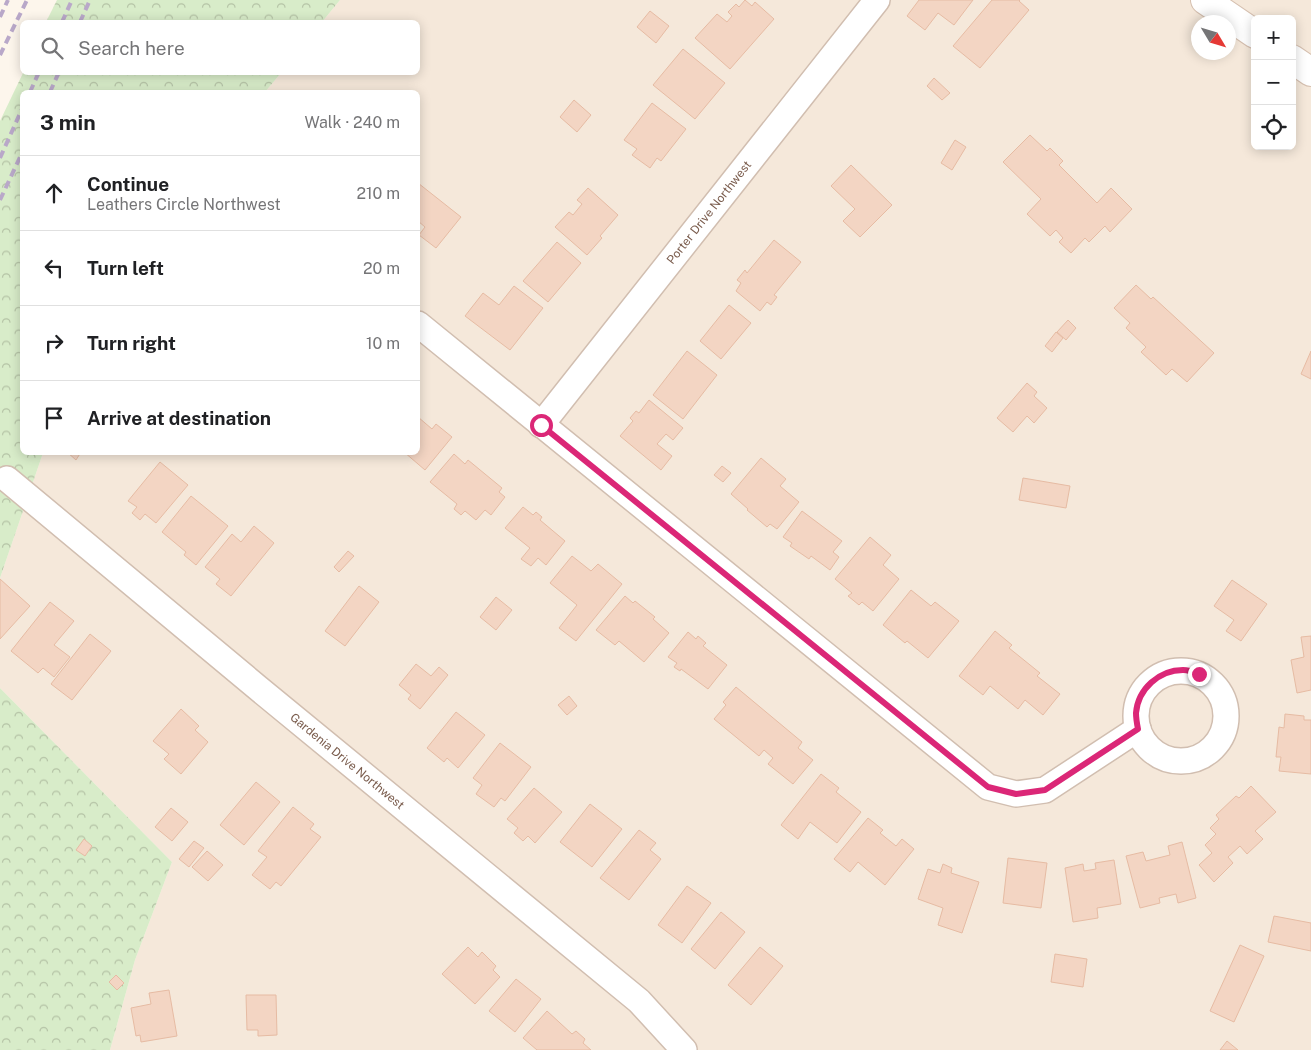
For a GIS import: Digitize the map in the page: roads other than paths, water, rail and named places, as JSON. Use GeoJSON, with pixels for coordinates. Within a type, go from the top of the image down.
{"type":"FeatureCollection","features":[{"type":"Feature","properties":{"kind":"street","name":"Porter Drive Northwest"},"geometry":{"type":"LineString","coordinates":[[541,425],[877,0]]}},
{"type":"Feature","properties":{"kind":"street"},"geometry":{"type":"LineString","coordinates":[[1205,0],[1251,31]]}},
{"type":"Feature","properties":{"kind":"street"},"geometry":{"type":"LineString","coordinates":[[1293,60],[1311,72]]}},
{"type":"Feature","properties":{"kind":"street"},"geometry":{"type":"LineString","coordinates":[[420,326],[988,787],[1016,794],[1045,790],[1138,729]]}},
{"type":"Feature","properties":{"kind":"street","name":"Gardenia Drive Northwest"},"geometry":{"type":"LineString","coordinates":[[7,479],[639,1001],[684,1050]]}},
{"type":"Feature","properties":{"kind":"railway"},"geometry":{"type":"LineString","coordinates":[[0,17],[8,0]]}},
{"type":"Feature","properties":{"kind":"railway"},"geometry":{"type":"LineString","coordinates":[[0,55],[27,0]]}},
{"type":"Feature","properties":{"kind":"railway"},"geometry":{"type":"LineString","coordinates":[[63,20],[72,0]]}},
{"type":"Feature","properties":{"kind":"railway"},"geometry":{"type":"LineString","coordinates":[[81,20],[90,0]]}},
{"type":"Feature","properties":{"kind":"railway"},"geometry":{"type":"LineString","coordinates":[[31,90],[38,75]]}},
{"type":"Feature","properties":{"kind":"railway"},"geometry":{"type":"LineString","coordinates":[[51,90],[58,75]]}},
{"type":"Feature","properties":{"kind":"railway"},"geometry":{"type":"LineString","coordinates":[[0,158],[20,113]]}},
{"type":"Feature","properties":{"kind":"railway"},"geometry":{"type":"LineString","coordinates":[[0,200],[20,157]]}}]}
